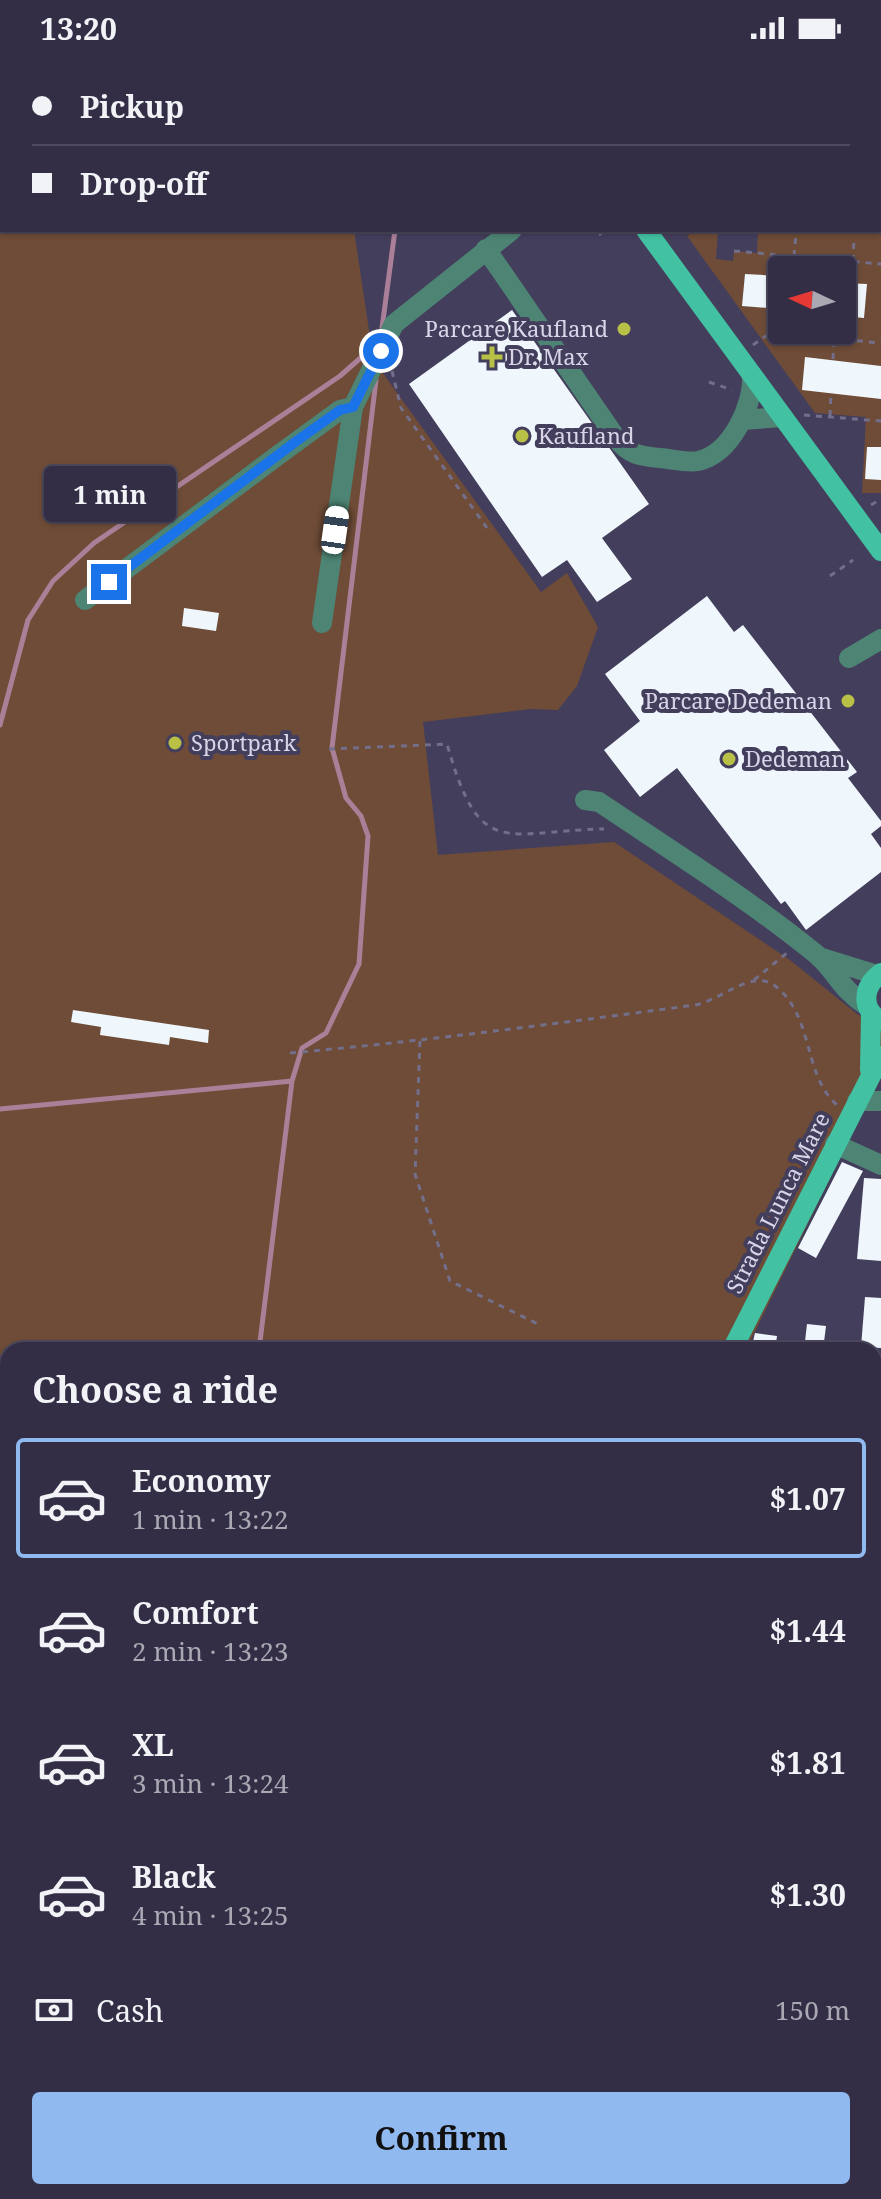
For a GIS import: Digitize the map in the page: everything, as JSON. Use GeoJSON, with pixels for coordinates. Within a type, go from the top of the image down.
{"type":"FeatureCollection","features":[{"type":"Feature","properties":{"kind":"main road"},"geometry":{"type":"LineString","coordinates":[[647,232],[881,551]]}},
{"type":"Feature","properties":{"kind":"main road","name":"Strada Lunca Mare"},"geometry":{"type":"LineString","coordinates":[[869,1078],[873,1014],[867,989],[879,974]]}},
{"type":"Feature","properties":{"kind":"main road","name":"Strada Lunca Mare"},"geometry":{"type":"LineString","coordinates":[[736,1342],[881,1056]]}},
{"type":"Feature","properties":{"kind":"street"},"geometry":{"type":"LineString","coordinates":[[322,623],[353,407],[394,324],[497,237],[625,450],[635,455],[689,461],[707,458]]}},
{"type":"Feature","properties":{"kind":"street"},"geometry":{"type":"LineString","coordinates":[[698,477],[707,458],[742,420],[751,397],[752,375]]}},
{"type":"Feature","properties":{"kind":"street"},"geometry":{"type":"LineString","coordinates":[[85,600],[289,446],[340,410],[353,407]]}},
{"type":"Feature","properties":{"kind":"street"},"geometry":{"type":"LineString","coordinates":[[742,420],[782,415]]}},
{"type":"Feature","properties":{"kind":"street"},"geometry":{"type":"LineString","coordinates":[[849,658],[879,643]]}},
{"type":"Feature","properties":{"kind":"street"},"geometry":{"type":"LineString","coordinates":[[585,800],[599,802],[671,846],[819,957],[842,988],[873,1014]]}},
{"type":"Feature","properties":{"kind":"street"},"geometry":{"type":"LineString","coordinates":[[819,957],[879,974]]}},
{"type":"Feature","properties":{"kind":"street"},"geometry":{"type":"LineString","coordinates":[[854,1108],[881,1101]]}},
{"type":"Feature","properties":{"kind":"street"},"geometry":{"type":"LineString","coordinates":[[835,1144],[881,1165]]}},
{"type":"Feature","properties":{"kind":"path"},"geometry":{"type":"LineString","coordinates":[[599,235],[603,232]]}},
{"type":"Feature","properties":{"kind":"path"},"geometry":{"type":"LineString","coordinates":[[734,251],[794,256],[796,234]]}},
{"type":"Feature","properties":{"kind":"path"},"geometry":{"type":"LineString","coordinates":[[853,256],[854,239]]}},
{"type":"Feature","properties":{"kind":"path"},"geometry":{"type":"LineString","coordinates":[[856,261],[881,264]]}},
{"type":"Feature","properties":{"kind":"path"},"geometry":{"type":"LineString","coordinates":[[738,356],[768,334]]}},
{"type":"Feature","properties":{"kind":"path"},"geometry":{"type":"LineString","coordinates":[[856,341],[881,343]]}},
{"type":"Feature","properties":{"kind":"path"},"geometry":{"type":"LineString","coordinates":[[833,359],[834,344]]}},
{"type":"Feature","properties":{"kind":"path"},"geometry":{"type":"LineString","coordinates":[[390,362],[401,408],[487,528]]}},
{"type":"Feature","properties":{"kind":"path"},"geometry":{"type":"LineString","coordinates":[[709,382],[751,397]]}},
{"type":"Feature","properties":{"kind":"path"},"geometry":{"type":"LineString","coordinates":[[830,417],[831,392]]}},
{"type":"Feature","properties":{"kind":"path"},"geometry":{"type":"LineString","coordinates":[[782,415],[881,421]]}},
{"type":"Feature","properties":{"kind":"path"},"geometry":{"type":"LineString","coordinates":[[830,576],[853,560]]}},
{"type":"Feature","properties":{"kind":"path"},"geometry":{"type":"LineString","coordinates":[[330,749],[447,744],[460,790],[476,816],[494,830],[518,836],[575,829],[640,828]]}},
{"type":"Feature","properties":{"kind":"path"},"geometry":{"type":"LineString","coordinates":[[290,1053],[420,1041],[701,1004],[754,980],[799,942]]}},
{"type":"Feature","properties":{"kind":"path"},"geometry":{"type":"LineString","coordinates":[[754,980],[775,986],[791,1005],[807,1035],[820,1087],[854,1108]]}},
{"type":"Feature","properties":{"kind":"path"},"geometry":{"type":"LineString","coordinates":[[420,1041],[415,1174],[450,1281],[540,1325]]}},
{"type":"Feature","properties":{"kind":"shaded area"},"geometry":{"type":"Polygon","coordinates":[[[0,232],[354,232],[373,357],[382,372],[541,592],[567,573],[598,627],[577,686],[558,710],[530,709],[423,722],[438,855],[614,842],[790,960],[857,1014],[881,1027],[881,1074],[750,1342],[0,1342],[0,232]]]}},
{"type":"Feature","properties":{"kind":"shaded area"},"geometry":{"type":"Polygon","coordinates":[[[692,232],[718,232],[716,259],[733,261],[734,251],[757,253],[758,232],[881,232],[881,493],[862,493],[866,417],[815,413],[687,236],[692,232]]]}},
{"type":"Feature","properties":{"kind":"building"},"geometry":{"type":"Polygon","coordinates":[[[745,274],[768,275],[768,308],[742,306],[745,274]]]}},
{"type":"Feature","properties":{"kind":"building"},"geometry":{"type":"Polygon","coordinates":[[[856,284],[867,284],[864,318],[856,317],[856,284]]]}},
{"type":"Feature","properties":{"kind":"building","name":"Kaufland"},"geometry":{"type":"Polygon","coordinates":[[[512,310],[649,504],[602,538],[632,579],[597,602],[567,560],[542,577],[409,384],[512,310]]]}},
{"type":"Feature","properties":{"kind":"building"},"geometry":{"type":"Polygon","coordinates":[[[805,357],[881,366],[881,399],[802,390],[805,357]]]}},
{"type":"Feature","properties":{"kind":"building"},"geometry":{"type":"Polygon","coordinates":[[[867,447],[881,447],[881,480],[865,479],[867,447]]]}},
{"type":"Feature","properties":{"kind":"building","name":"Dedeman"},"geometry":{"type":"Polygon","coordinates":[[[707,596],[734,632],[743,625],[857,772],[848,778],[881,821],[881,826],[871,834],[881,848],[881,872],[806,930],[785,901],[781,904],[677,768],[640,797],[604,750],[640,721],[605,674],[707,596]]]}},
{"type":"Feature","properties":{"kind":"building"},"geometry":{"type":"Polygon","coordinates":[[[184,608],[219,613],[216,631],[182,626],[184,608]]]}},
{"type":"Feature","properties":{"kind":"building"},"geometry":{"type":"Polygon","coordinates":[[[73,1010],[209,1030],[208,1043],[170,1037],[169,1045],[100,1035],[101,1027],[71,1022],[73,1010]]]}},
{"type":"Feature","properties":{"kind":"building"},"geometry":{"type":"Polygon","coordinates":[[[842,1162],[863,1171],[816,1258],[798,1248],[842,1162]]]}},
{"type":"Feature","properties":{"kind":"building"},"geometry":{"type":"Polygon","coordinates":[[[864,1178],[881,1179],[881,1261],[857,1259],[864,1178]]]}},
{"type":"Feature","properties":{"kind":"building"},"geometry":{"type":"Polygon","coordinates":[[[865,1297],[881,1298],[881,1342],[861,1342],[865,1297]]]}},
{"type":"Feature","properties":{"kind":"building"},"geometry":{"type":"Polygon","coordinates":[[[807,1324],[826,1326],[824,1342],[805,1342],[807,1324]]]}},
{"type":"Feature","properties":{"kind":"building"},"geometry":{"type":"Polygon","coordinates":[[[755,1333],[777,1336],[776,1342],[753,1342],[755,1333]]]}},
{"type":"Feature","properties":{"kind":"waterway"},"geometry":{"type":"LineString","coordinates":[[382,328],[395,232]]}},
{"type":"Feature","properties":{"kind":"waterway"},"geometry":{"type":"LineString","coordinates":[[0,725],[28,620],[53,581],[94,543],[340,376],[373,347]]}},
{"type":"Feature","properties":{"kind":"waterway"},"geometry":{"type":"LineString","coordinates":[[260,1342],[292,1081],[302,1048],[326,1033],[359,964],[368,836],[361,816],[346,798],[332,748],[376,380]]}},
{"type":"Feature","properties":{"kind":"waterway"},"geometry":{"type":"LineString","coordinates":[[0,1109],[292,1081]]}},
{"type":"Feature","properties":{"kind":"place","name":"Parcare Kaufland"},"geometry":{"type":"Point","coordinates":[624,329]}},
{"type":"Feature","properties":{"kind":"place","name":"Dr. Max"},"geometry":{"type":"Point","coordinates":[492,357]}},
{"type":"Feature","properties":{"kind":"place","name":"Kaufland"},"geometry":{"type":"Point","coordinates":[522,436]}},
{"type":"Feature","properties":{"kind":"place","name":"Parcare Dedeman"},"geometry":{"type":"Point","coordinates":[848,701]}},
{"type":"Feature","properties":{"kind":"place","name":"Sportpark"},"geometry":{"type":"Point","coordinates":[175,743]}},
{"type":"Feature","properties":{"kind":"place","name":"Dedeman"},"geometry":{"type":"Point","coordinates":[729,759]}},
{"type":"Feature","properties":{"kind":"route"},"geometry":{"type":"LineString","coordinates":[[109,582],[298,440],[340,410],[353,407],[381,351]]}}]}
